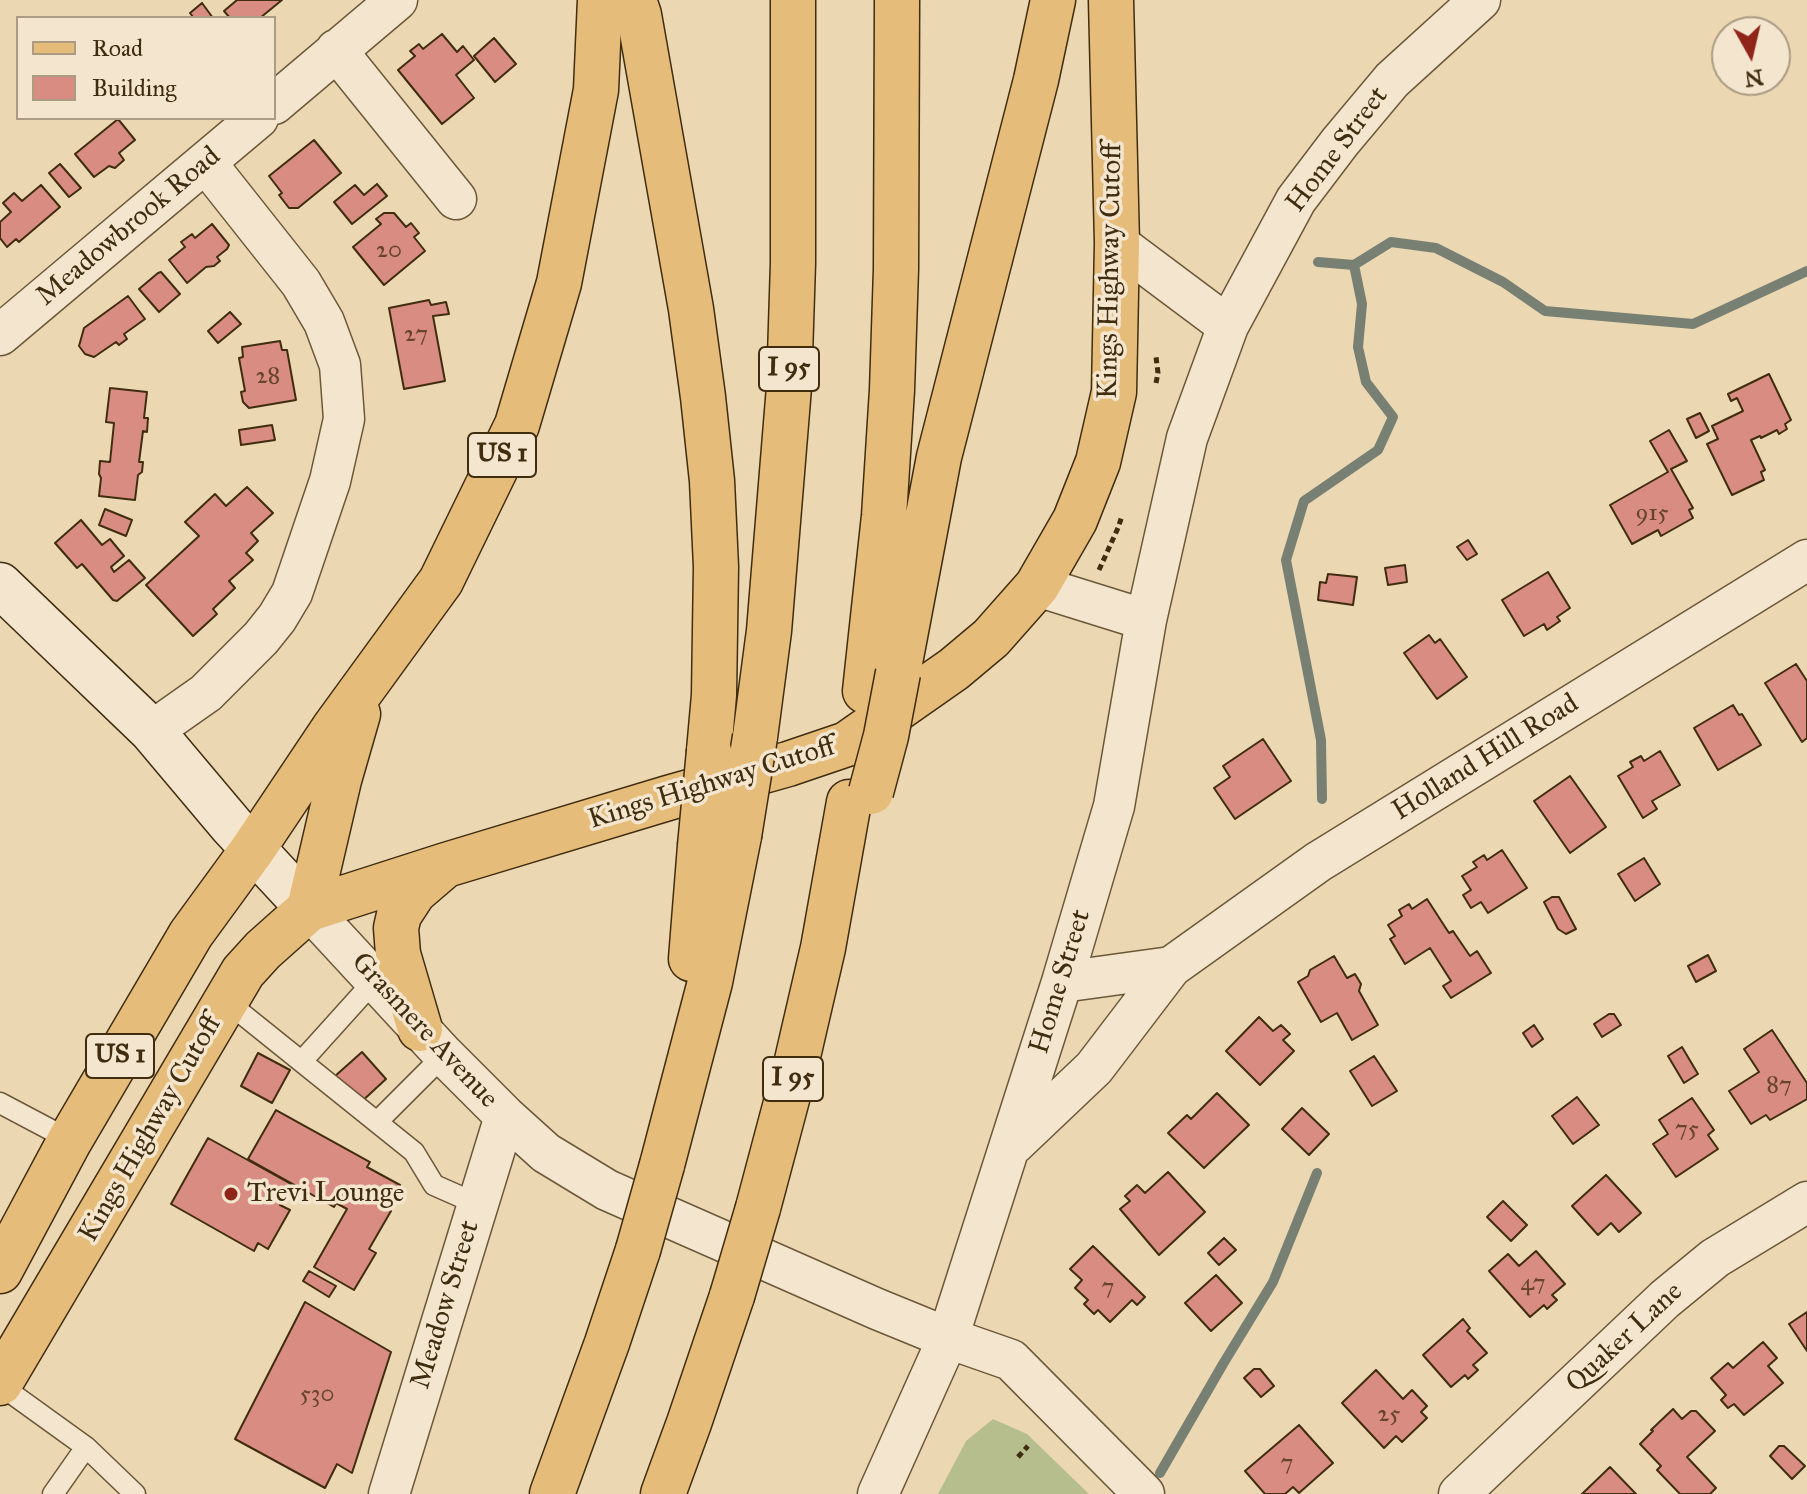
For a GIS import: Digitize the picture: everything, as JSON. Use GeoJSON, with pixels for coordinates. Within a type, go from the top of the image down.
{"type":"FeatureCollection","features":[{"type":"Feature","properties":{"kind":"main road","name":"US 1"},"geometry":{"type":"LineString","coordinates":[[0,1271],[70,1140],[191,934],[441,581],[517,425],[559,283],[596,90],[600,0]]}},
{"type":"Feature","properties":{"kind":"main road"},"geometry":{"type":"LineString","coordinates":[[552,1494],[638,1250],[680,1103],[719,841],[709,751],[714,695],[716,567],[709,453],[691,309],[634,0]]}},
{"type":"Feature","properties":{"kind":"main road","name":"I 95"},"geometry":{"type":"LineString","coordinates":[[719,841],[755,737],[769,631],[789,387],[794,185],[793,0]]}},
{"type":"Feature","properties":{"kind":"main road","name":"I 95"},"geometry":{"type":"LineString","coordinates":[[663,1494],[732,1296],[758,1208],[795,1069],[860,797],[882,682],[884,516],[896,269],[897,0]]}},
{"type":"Feature","properties":{"kind":"main road"},"geometry":{"type":"LineString","coordinates":[[882,682],[926,520],[939,457],[1036,80],[1053,0]]}},
{"type":"Feature","properties":{"kind":"main road","name":"Kings Highway Cutoff"},"geometry":{"type":"LineString","coordinates":[[0,1384],[243,972],[309,909],[847,744],[954,669],[991,638],[1037,586],[1075,520],[1098,462],[1114,392],[1117,243],[1111,0]]}},
{"type":"Feature","properties":{"kind":"main road"},"geometry":{"type":"LineString","coordinates":[[309,909],[339,780],[370,679]]}},
{"type":"Feature","properties":{"kind":"main road"},"geometry":{"type":"LineString","coordinates":[[432,1042],[398,954],[396,928],[399,915],[414,892],[446,865]]}},
{"type":"Feature","properties":{"kind":"street"},"geometry":{"type":"LineString","coordinates":[[276,102],[397,0]]}},
{"type":"Feature","properties":{"kind":"street","name":"Home Street"},"geometry":{"type":"LineString","coordinates":[[948,1338],[1011,1146],[1114,806],[1146,620],[1187,438],[1228,326],[1296,200],[1340,142],[1392,80],[1480,0]]}},
{"type":"Feature","properties":{"kind":"street"},"geometry":{"type":"LineString","coordinates":[[336,50],[456,199]]}},
{"type":"Feature","properties":{"kind":"street","name":"Meadowbrook Road"},"geometry":{"type":"LineString","coordinates":[[0,335],[256,120]]}},
{"type":"Feature","properties":{"kind":"street"},"geometry":{"type":"LineString","coordinates":[[152,731],[206,693],[277,618],[292,593],[330,481],[344,419],[340,365],[324,322],[301,283],[206,163]]}},
{"type":"Feature","properties":{"kind":"street"},"geometry":{"type":"LineString","coordinates":[[1117,243],[1228,326]]}},
{"type":"Feature","properties":{"kind":"street","name":"Holland Hill Road"},"geometry":{"type":"LineString","coordinates":[[1011,1146],[1094,1068],[1171,967],[1318,862],[1807,560]]}},
{"type":"Feature","properties":{"kind":"street","name":"Grasmere Avenue"},"geometry":{"type":"LineString","coordinates":[[0,585],[152,731],[253,849],[432,1042],[546,1153],[607,1190],[877,1309],[1011,1360],[1144,1494]]}},
{"type":"Feature","properties":{"kind":"street"},"geometry":{"type":"LineString","coordinates":[[1037,586],[1146,620]]}},
{"type":"Feature","properties":{"kind":"street","name":"Holland Hill Road"},"geometry":{"type":"LineString","coordinates":[[1062,982],[1171,967]]}},
{"type":"Feature","properties":{"kind":"street","name":"Meadow Street"},"geometry":{"type":"LineString","coordinates":[[389,1494],[505,1116]]}},
{"type":"Feature","properties":{"kind":"street","name":"Quaker Lane"},"geometry":{"type":"LineString","coordinates":[[1459,1494],[1665,1299],[1715,1258],[1807,1202]]}},
{"type":"Feature","properties":{"kind":"street"},"geometry":{"type":"LineString","coordinates":[[878,1494],[948,1338]]}},
{"type":"Feature","properties":{"kind":"lane"},"geometry":{"type":"LineString","coordinates":[[302,1061],[375,980]]}},
{"type":"Feature","properties":{"kind":"lane"},"geometry":{"type":"LineString","coordinates":[[226,1001],[414,1152],[434,1185],[477,1204]]}},
{"type":"Feature","properties":{"kind":"lane"},"geometry":{"type":"LineString","coordinates":[[377,1122],[432,1042]]}},
{"type":"Feature","properties":{"kind":"lane"},"geometry":{"type":"LineString","coordinates":[[0,1103],[70,1140]]}},
{"type":"Feature","properties":{"kind":"lane"},"geometry":{"type":"LineString","coordinates":[[0,1384],[86,1447],[135,1494]]}},
{"type":"Feature","properties":{"kind":"lane"},"geometry":{"type":"LineString","coordinates":[[53,1494],[86,1447]]}},
{"type":"Feature","properties":{"kind":"path"},"geometry":{"type":"LineString","coordinates":[[1018,1457],[1028,1446]]}},
{"type":"Feature","properties":{"kind":"green space"},"geometry":{"type":"Polygon","coordinates":[[[993,1419],[1027,1434],[1089,1494],[938,1494],[966,1441],[993,1419]]]}},
{"type":"Feature","properties":{"kind":"building"},"geometry":{"type":"Polygon","coordinates":[[[237,0],[282,0],[262,16],[228,16],[224,11],[237,0]]]}},
{"type":"Feature","properties":{"kind":"building"},"geometry":{"type":"Polygon","coordinates":[[[202,3],[212,16],[192,16],[190,13],[202,3]]]}},
{"type":"Feature","properties":{"kind":"building"},"geometry":{"type":"Polygon","coordinates":[[[442,34],[457,52],[463,46],[474,60],[456,75],[474,98],[442,124],[398,70],[415,56],[410,51],[419,44],[423,49],[442,34]]]}},
{"type":"Feature","properties":{"kind":"building"},"geometry":{"type":"Polygon","coordinates":[[[494,38],[516,64],[495,82],[474,56],[494,38]]]}},
{"type":"Feature","properties":{"kind":"building"},"geometry":{"type":"Polygon","coordinates":[[[117,120],[135,140],[119,153],[124,160],[115,168],[109,166],[94,177],[75,154],[117,120]]]}},
{"type":"Feature","properties":{"kind":"building"},"geometry":{"type":"Polygon","coordinates":[[[314,140],[341,173],[298,208],[289,208],[269,176],[314,140]]]}},
{"type":"Feature","properties":{"kind":"building"},"geometry":{"type":"Polygon","coordinates":[[[60,164],[81,188],[69,197],[49,173],[60,164]]]}},
{"type":"Feature","properties":{"kind":"building"},"geometry":{"type":"Polygon","coordinates":[[[377,184],[387,196],[352,224],[334,202],[355,185],[364,195],[377,184]]]}},
{"type":"Feature","properties":{"kind":"building"},"geometry":{"type":"Polygon","coordinates":[[[41,185],[60,207],[19,242],[16,239],[7,247],[0,238],[0,222],[11,212],[3,203],[14,193],[22,201],[41,185]]]}},
{"type":"Feature","properties":{"kind":"building"},"geometry":{"type":"Polygon","coordinates":[[[384,213],[394,213],[406,227],[411,223],[419,233],[414,237],[425,251],[384,285],[353,247],[381,224],[376,219],[384,213]]]}},
{"type":"Feature","properties":{"kind":"building"},"geometry":{"type":"Polygon","coordinates":[[[212,224],[229,245],[217,257],[220,261],[206,267],[187,283],[169,260],[185,247],[181,242],[192,234],[195,238],[212,224]]]}},
{"type":"Feature","properties":{"kind":"building"},"geometry":{"type":"Polygon","coordinates":[[[161,272],[180,294],[159,312],[139,289],[161,272]]]}},
{"type":"Feature","properties":{"kind":"building"},"geometry":{"type":"Polygon","coordinates":[[[128,296],[145,319],[124,334],[127,339],[119,345],[116,342],[94,357],[85,354],[79,346],[84,328],[128,296]]]}},
{"type":"Feature","properties":{"kind":"building"},"geometry":{"type":"Polygon","coordinates":[[[429,300],[431,305],[446,302],[449,314],[433,316],[445,381],[404,389],[389,308],[429,300]]]}},
{"type":"Feature","properties":{"kind":"building"},"geometry":{"type":"Polygon","coordinates":[[[230,312],[241,324],[218,343],[208,331],[230,312]]]}},
{"type":"Feature","properties":{"kind":"building"},"geometry":{"type":"Polygon","coordinates":[[[280,341],[282,350],[287,350],[296,400],[249,408],[243,402],[241,392],[245,391],[239,358],[243,357],[242,347],[280,341]]]}},
{"type":"Feature","properties":{"kind":"building"},"geometry":{"type":"Polygon","coordinates":[[[1769,374],[1791,420],[1785,424],[1787,429],[1779,434],[1777,430],[1751,440],[1765,470],[1761,472],[1764,480],[1732,495],[1707,444],[1718,439],[1712,426],[1743,411],[1737,398],[1731,401],[1728,394],[1769,374]]]}},
{"type":"Feature","properties":{"kind":"building"},"geometry":{"type":"Polygon","coordinates":[[[110,388],[147,392],[144,418],[148,418],[147,432],[143,431],[139,462],[143,462],[142,472],[138,475],[135,500],[99,496],[100,461],[110,462],[114,423],[106,422],[110,388]]]}},
{"type":"Feature","properties":{"kind":"building"},"geometry":{"type":"Polygon","coordinates":[[[1700,413],[1709,431],[1696,438],[1687,419],[1700,413]]]}},
{"type":"Feature","properties":{"kind":"building"},"geometry":{"type":"Polygon","coordinates":[[[272,425],[275,440],[241,445],[239,430],[272,425]]]}},
{"type":"Feature","properties":{"kind":"building"},"geometry":{"type":"Polygon","coordinates":[[[1669,430],[1687,461],[1671,469],[1693,508],[1689,510],[1693,518],[1661,536],[1658,530],[1632,544],[1610,505],[1668,472],[1650,441],[1669,430]]]}},
{"type":"Feature","properties":{"kind":"building"},"geometry":{"type":"Polygon","coordinates":[[[247,487],[273,513],[251,533],[258,541],[246,553],[253,560],[229,581],[235,588],[213,609],[217,614],[193,636],[146,585],[199,536],[185,522],[215,494],[226,506],[247,487]]]}},
{"type":"Feature","properties":{"kind":"building"},"geometry":{"type":"Polygon","coordinates":[[[105,509],[132,520],[126,536],[99,525],[105,509]]]}},
{"type":"Feature","properties":{"kind":"building"},"geometry":{"type":"Polygon","coordinates":[[[81,520],[102,545],[110,539],[124,556],[111,567],[114,572],[129,560],[145,578],[117,601],[82,564],[77,568],[55,543],[81,520]]]}},
{"type":"Feature","properties":{"kind":"building"},"geometry":{"type":"Polygon","coordinates":[[[1468,540],[1477,554],[1467,560],[1457,547],[1468,540]]]}},
{"type":"Feature","properties":{"kind":"building"},"geometry":{"type":"Polygon","coordinates":[[[1405,565],[1407,582],[1388,585],[1385,568],[1405,565]]]}},
{"type":"Feature","properties":{"kind":"building"},"geometry":{"type":"Polygon","coordinates":[[[1548,572],[1570,608],[1557,617],[1560,621],[1547,630],[1544,624],[1524,636],[1502,600],[1548,572]]]}},
{"type":"Feature","properties":{"kind":"building"},"geometry":{"type":"Polygon","coordinates":[[[1328,574],[1357,577],[1353,605],[1318,600],[1320,582],[1326,583],[1328,574]]]}},
{"type":"Feature","properties":{"kind":"building"},"geometry":{"type":"Polygon","coordinates":[[[1429,635],[1435,643],[1440,639],[1467,677],[1437,699],[1404,653],[1429,635]]]}},
{"type":"Feature","properties":{"kind":"building"},"geometry":{"type":"Polygon","coordinates":[[[1796,664],[1807,681],[1807,738],[1802,742],[1765,683],[1796,664]]]}},
{"type":"Feature","properties":{"kind":"building"},"geometry":{"type":"Polygon","coordinates":[[[1733,705],[1761,745],[1718,770],[1694,728],[1733,705]]]}},
{"type":"Feature","properties":{"kind":"building"},"geometry":{"type":"Polygon","coordinates":[[[1263,739],[1291,781],[1235,819],[1214,788],[1230,777],[1223,766],[1263,739]]]}},
{"type":"Feature","properties":{"kind":"building"},"geometry":{"type":"Polygon","coordinates":[[[1660,751],[1680,785],[1652,801],[1657,809],[1643,818],[1618,776],[1633,767],[1630,762],[1641,756],[1644,761],[1660,751]]]}},
{"type":"Feature","properties":{"kind":"building"},"geometry":{"type":"Polygon","coordinates":[[[1570,776],[1606,827],[1570,853],[1534,801],[1570,776]]]}},
{"type":"Feature","properties":{"kind":"building"},"geometry":{"type":"Polygon","coordinates":[[[1502,850],[1527,888],[1488,913],[1481,902],[1471,908],[1463,895],[1471,890],[1462,876],[1477,867],[1473,862],[1484,855],[1487,860],[1502,850]]]}},
{"type":"Feature","properties":{"kind":"building"},"geometry":{"type":"Polygon","coordinates":[[[1644,858],[1660,884],[1635,901],[1618,874],[1644,858]]]}},
{"type":"Feature","properties":{"kind":"building"},"geometry":{"type":"Polygon","coordinates":[[[1559,897],[1576,929],[1566,934],[1558,929],[1544,902],[1559,897]]]}},
{"type":"Feature","properties":{"kind":"building"},"geometry":{"type":"Polygon","coordinates":[[[1427,899],[1449,933],[1453,931],[1470,956],[1477,951],[1491,973],[1451,998],[1443,986],[1451,981],[1430,948],[1405,964],[1390,939],[1395,936],[1388,925],[1402,916],[1399,910],[1409,904],[1412,909],[1427,899]]]}},
{"type":"Feature","properties":{"kind":"building"},"geometry":{"type":"Polygon","coordinates":[[[1708,955],[1716,971],[1696,982],[1688,966],[1708,955]]]}},
{"type":"Feature","properties":{"kind":"building"},"geometry":{"type":"Polygon","coordinates":[[[1334,956],[1347,978],[1355,974],[1361,984],[1359,991],[1378,1025],[1352,1040],[1337,1013],[1321,1022],[1298,982],[1308,976],[1310,970],[1334,956]]]}},
{"type":"Feature","properties":{"kind":"building"},"geometry":{"type":"Polygon","coordinates":[[[1614,1014],[1621,1025],[1602,1037],[1594,1024],[1614,1014]]]}},
{"type":"Feature","properties":{"kind":"building"},"geometry":{"type":"Polygon","coordinates":[[[1259,1017],[1273,1031],[1281,1025],[1290,1034],[1283,1040],[1294,1051],[1260,1085],[1226,1051],[1259,1017]]]}},
{"type":"Feature","properties":{"kind":"building"},"geometry":{"type":"Polygon","coordinates":[[[1534,1025],[1543,1039],[1532,1047],[1523,1033],[1534,1025]]]}},
{"type":"Feature","properties":{"kind":"building"},"geometry":{"type":"Polygon","coordinates":[[[1772,1030],[1807,1083],[1807,1099],[1770,1120],[1766,1115],[1751,1124],[1729,1091],[1759,1072],[1744,1049],[1772,1030]]]}},
{"type":"Feature","properties":{"kind":"building"},"geometry":{"type":"Polygon","coordinates":[[[1682,1047],[1698,1074],[1684,1083],[1668,1056],[1682,1047]]]}},
{"type":"Feature","properties":{"kind":"building"},"geometry":{"type":"Polygon","coordinates":[[[362,1052],[386,1079],[359,1104],[334,1077],[362,1052]]]}},
{"type":"Feature","properties":{"kind":"building"},"geometry":{"type":"Polygon","coordinates":[[[258,1053],[290,1070],[272,1103],[241,1086],[258,1053]]]}},
{"type":"Feature","properties":{"kind":"building"},"geometry":{"type":"Polygon","coordinates":[[[1374,1056],[1397,1091],[1372,1106],[1350,1071],[1374,1056]]]}},
{"type":"Feature","properties":{"kind":"building"},"geometry":{"type":"Polygon","coordinates":[[[1217,1093],[1249,1125],[1204,1168],[1168,1133],[1187,1115],[1191,1119],[1217,1093]]]}},
{"type":"Feature","properties":{"kind":"building"},"geometry":{"type":"Polygon","coordinates":[[[1577,1097],[1599,1125],[1573,1144],[1552,1116],[1577,1097]]]}},
{"type":"Feature","properties":{"kind":"building"},"geometry":{"type":"Polygon","coordinates":[[[1692,1098],[1714,1130],[1708,1135],[1718,1149],[1676,1177],[1653,1144],[1668,1134],[1659,1120],[1692,1098]]]}},
{"type":"Feature","properties":{"kind":"building"},"geometry":{"type":"Polygon","coordinates":[[[1302,1108],[1329,1134],[1309,1155],[1282,1129],[1302,1108]]]}},
{"type":"Feature","properties":{"kind":"building"},"geometry":{"type":"Polygon","coordinates":[[[276,1110],[370,1162],[367,1167],[400,1185],[386,1208],[346,1186],[334,1207],[248,1159],[276,1110]]]}},
{"type":"Feature","properties":{"kind":"building","name":"Trevi Lounge"},"geometry":{"type":"Polygon","coordinates":[[[208,1138],[291,1184],[280,1205],[290,1210],[268,1249],[258,1243],[254,1251],[171,1204],[208,1138]]]}},
{"type":"Feature","properties":{"kind":"building"},"geometry":{"type":"Polygon","coordinates":[[[1168,1172],[1205,1212],[1159,1255],[1120,1209],[1130,1201],[1125,1196],[1137,1185],[1145,1193],[1168,1172]]]}},
{"type":"Feature","properties":{"kind":"building"},"geometry":{"type":"Polygon","coordinates":[[[1606,1175],[1641,1213],[1619,1232],[1611,1223],[1598,1235],[1572,1206],[1606,1175]]]}},
{"type":"Feature","properties":{"kind":"building"},"geometry":{"type":"Polygon","coordinates":[[[346,1186],[391,1211],[369,1249],[376,1253],[354,1290],[314,1267],[347,1209],[336,1203],[346,1186]]]}},
{"type":"Feature","properties":{"kind":"building"},"geometry":{"type":"Polygon","coordinates":[[[1503,1201],[1527,1225],[1511,1241],[1487,1217],[1503,1201]]]}},
{"type":"Feature","properties":{"kind":"building"},"geometry":{"type":"Polygon","coordinates":[[[1224,1238],[1236,1250],[1219,1265],[1208,1253],[1224,1238]]]}},
{"type":"Feature","properties":{"kind":"building"},"geometry":{"type":"Polygon","coordinates":[[[1093,1246],[1145,1297],[1137,1305],[1132,1300],[1110,1322],[1098,1310],[1094,1314],[1084,1304],[1088,1300],[1075,1288],[1082,1280],[1070,1269],[1093,1246]]]}},
{"type":"Feature","properties":{"kind":"building"},"geometry":{"type":"Polygon","coordinates":[[[1536,1251],[1565,1284],[1552,1295],[1557,1300],[1547,1309],[1544,1305],[1530,1317],[1489,1271],[1508,1254],[1519,1266],[1536,1251]]]}},
{"type":"Feature","properties":{"kind":"building"},"geometry":{"type":"Polygon","coordinates":[[[309,1271],[336,1286],[329,1297],[303,1281],[309,1271]]]}},
{"type":"Feature","properties":{"kind":"building"},"geometry":{"type":"Polygon","coordinates":[[[1216,1275],[1242,1303],[1211,1331],[1185,1303],[1216,1275]]]}},
{"type":"Feature","properties":{"kind":"building"},"geometry":{"type":"Polygon","coordinates":[[[305,1302],[391,1352],[352,1473],[337,1464],[325,1488],[235,1439],[305,1302]]]}},
{"type":"Feature","properties":{"kind":"building"},"geometry":{"type":"Polygon","coordinates":[[[1807,1312],[1807,1351],[1789,1324],[1807,1312]]]}},
{"type":"Feature","properties":{"kind":"building"},"geometry":{"type":"Polygon","coordinates":[[[1463,1319],[1470,1328],[1467,1331],[1487,1353],[1473,1365],[1478,1370],[1468,1379],[1465,1375],[1451,1387],[1423,1355],[1463,1319]]]}},
{"type":"Feature","properties":{"kind":"building"},"geometry":{"type":"Polygon","coordinates":[[[1763,1342],[1777,1358],[1768,1366],[1783,1383],[1744,1415],[1734,1404],[1728,1408],[1721,1400],[1726,1395],[1711,1378],[1728,1363],[1733,1368],[1763,1342]]]}},
{"type":"Feature","properties":{"kind":"building"},"geometry":{"type":"Polygon","coordinates":[[[1254,1369],[1260,1369],[1274,1386],[1261,1397],[1244,1378],[1254,1369]]]}},
{"type":"Feature","properties":{"kind":"building"},"geometry":{"type":"Polygon","coordinates":[[[1376,1370],[1403,1399],[1412,1390],[1427,1406],[1421,1412],[1427,1418],[1402,1442],[1396,1436],[1384,1448],[1342,1403],[1376,1370]]]}},
{"type":"Feature","properties":{"kind":"building"},"geometry":{"type":"Polygon","coordinates":[[[1673,1409],[1682,1419],[1691,1411],[1696,1411],[1715,1431],[1687,1457],[1716,1488],[1710,1494],[1680,1494],[1657,1470],[1661,1466],[1640,1444],[1673,1409]]]}},
{"type":"Feature","properties":{"kind":"building"},"geometry":{"type":"Polygon","coordinates":[[[1299,1425],[1333,1463],[1299,1493],[1293,1487],[1285,1494],[1265,1494],[1245,1471],[1299,1425]]]}},
{"type":"Feature","properties":{"kind":"building"},"geometry":{"type":"Polygon","coordinates":[[[1779,1446],[1784,1446],[1805,1466],[1792,1479],[1770,1456],[1779,1446]]]}},
{"type":"Feature","properties":{"kind":"building"},"geometry":{"type":"Polygon","coordinates":[[[1610,1467],[1636,1494],[1582,1494],[1610,1467]]]}},
{"type":"Feature","properties":{"kind":"waterway"},"geometry":{"type":"LineString","coordinates":[[1318,262],[1354,265],[1391,242],[1436,248],[1503,282],[1545,311],[1693,324],[1807,271]]}},
{"type":"Feature","properties":{"kind":"waterway"},"geometry":{"type":"LineString","coordinates":[[1322,799],[1321,740],[1286,560],[1304,501],[1378,450],[1393,417],[1366,382],[1358,347],[1362,304],[1354,265]]}},
{"type":"Feature","properties":{"kind":"waterway"},"geometry":{"type":"LineString","coordinates":[[1160,1473],[1273,1282],[1317,1173]]}},
{"type":"Feature","properties":{"kind":"place","name":"Trevi Lounge"},"geometry":{"type":"Point","coordinates":[231,1194]}}]}
